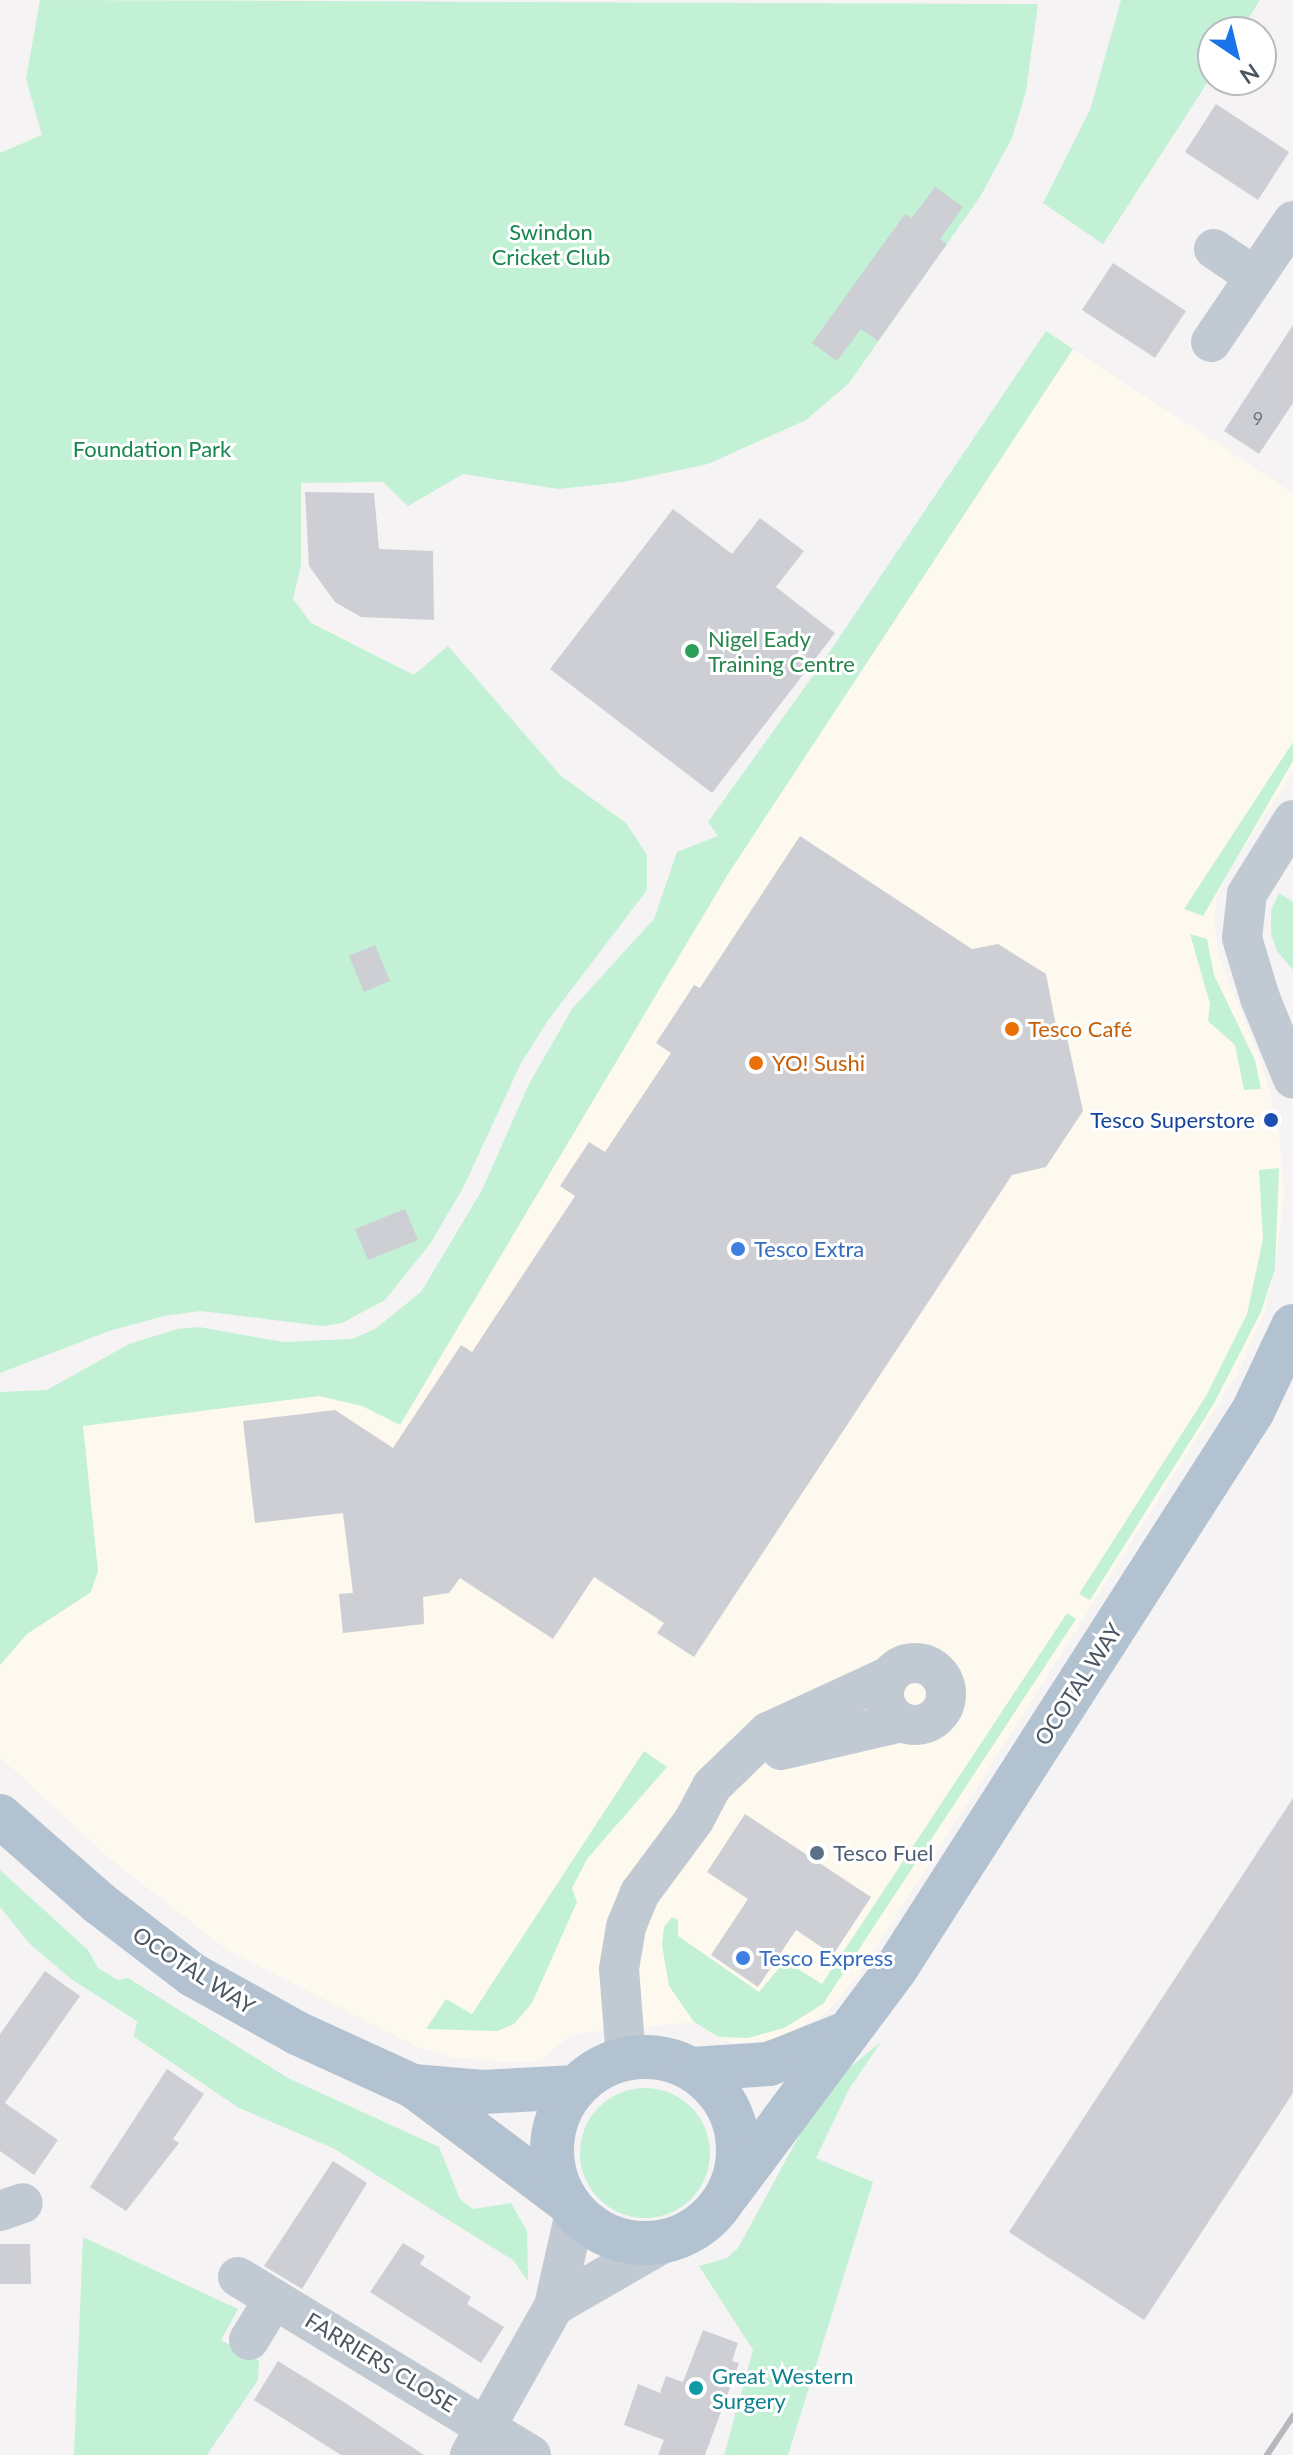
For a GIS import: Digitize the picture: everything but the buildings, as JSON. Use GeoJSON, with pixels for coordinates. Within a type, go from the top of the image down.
{"type":"FeatureCollection","features":[{"type":"Feature","properties":{"kind":"main road","name":"OCOTAL WAY"},"geometry":{"type":"LineString","coordinates":[[728,2194],[905,1955],[1253,1411],[1293,1326]]}},
{"type":"Feature","properties":{"kind":"main road","name":"OCOTAL WAY"},"geometry":{"type":"LineString","coordinates":[[0,1816],[99,1903],[193,1975],[309,2039],[413,2086],[571,2207]]}},
{"type":"Feature","properties":{"kind":"main road"},"geometry":{"type":"LineString","coordinates":[[692,2069],[769,2064],[847,2032]]}},
{"type":"Feature","properties":{"kind":"main road"},"geometry":{"type":"LineString","coordinates":[[654,2057],[692,2069],[712,2084],[733,2118],[738,2156],[728,2194],[703,2222],[670,2239],[616,2238],[571,2207],[554,2169],[553,2136],[576,2087],[599,2069],[626,2058],[654,2057]]}},
{"type":"Feature","properties":{"kind":"main road","name":"OCOTAL WAY"},"geometry":{"type":"LineString","coordinates":[[413,2086],[483,2092],[576,2087]]}},
{"type":"Feature","properties":{"kind":"street"},"geometry":{"type":"LineString","coordinates":[[1211,342],[1293,221]]}},
{"type":"Feature","properties":{"kind":"street"},"geometry":{"type":"LineString","coordinates":[[1214,249],[1254,276]]}},
{"type":"Feature","properties":{"kind":"street"},"geometry":{"type":"LineString","coordinates":[[1293,820],[1247,894],[1242,938],[1249,969],[1293,1079]]}},
{"type":"Feature","properties":{"kind":"street"},"geometry":{"type":"LineString","coordinates":[[1249,969],[1293,1004]]}},
{"type":"Feature","properties":{"kind":"street"},"geometry":{"type":"LineString","coordinates":[[626,2058],[619,1969],[626,1927],[640,1893],[694,1820],[712,1786],[754,1741],[890,1676],[905,1665],[924,1664],[944,1683],[945,1699],[935,1718],[919,1725],[902,1722],[776,1752],[694,1820]]}},
{"type":"Feature","properties":{"kind":"street"},"geometry":{"type":"LineString","coordinates":[[890,1676],[885,1702],[902,1722]]}},
{"type":"Feature","properties":{"kind":"street"},"geometry":{"type":"LineString","coordinates":[[478,2440],[554,2306],[571,2207]]}},
{"type":"Feature","properties":{"kind":"street"},"geometry":{"type":"LineString","coordinates":[[554,2306],[670,2239]]}},
{"type":"Feature","properties":{"kind":"street","name":"FARRIERS CLOSE"},"geometry":{"type":"LineString","coordinates":[[238,2277],[478,2440],[531,2455]]}},
{"type":"Feature","properties":{"kind":"street"},"geometry":{"type":"LineString","coordinates":[[249,2340],[274,2299]]}},
{"type":"Feature","properties":{"kind":"shaded area"},"geometry":{"type":"Polygon","coordinates":[[[1073,349],[1293,493],[1293,772],[1230,869],[1217,897],[1214,922],[1219,958],[1262,1064],[1279,1130],[1284,1194],[1275,1269],[1262,1320],[1236,1376],[858,1976],[826,2013],[781,2038],[733,2044],[694,2022],[572,2034],[543,2059],[525,2063],[454,2058],[418,2047],[226,1949],[110,1859],[0,1757],[0,1665],[26,1634],[91,1593],[83,1426],[319,1396],[362,1406],[400,1424],[728,874],[1073,349]]]}},
{"type":"Feature","properties":{"kind":"green space"},"geometry":{"type":"Polygon","coordinates":[[[40,0],[1038,4],[1026,91],[1012,138],[980,197],[849,383],[806,420],[708,464],[623,482],[558,489],[463,474],[408,506],[383,482],[301,483],[301,565],[293,599],[311,623],[414,675],[448,646],[561,776],[626,823],[647,855],[647,890],[549,1019],[521,1063],[463,1188],[430,1244],[385,1300],[342,1323],[322,1326],[201,1311],[164,1316],[109,1331],[0,1373],[0,153],[42,135],[26,79],[40,0]]]}},
{"type":"Feature","properties":{"kind":"green space"},"geometry":{"type":"Polygon","coordinates":[[[1121,0],[1260,0],[1250,16],[1197,16],[1199,96],[1103,244],[1043,203],[1090,110],[1121,0]]]}},
{"type":"Feature","properties":{"kind":"green space"},"geometry":{"type":"Polygon","coordinates":[[[1046,331],[1073,349],[728,874],[400,1425],[362,1406],[319,1396],[83,1426],[98,1571],[91,1592],[27,1634],[0,1665],[0,1392],[47,1390],[129,1344],[177,1329],[199,1327],[283,1342],[352,1339],[375,1329],[421,1292],[482,1190],[529,1084],[572,1009],[654,919],[677,852],[718,836],[708,822],[820,666],[1046,331]]]}},
{"type":"Feature","properties":{"kind":"green space"},"geometry":{"type":"Polygon","coordinates":[[[1293,742],[1293,761],[1203,916],[1184,909],[1293,742]]]}},
{"type":"Feature","properties":{"kind":"green space"},"geometry":{"type":"Polygon","coordinates":[[[1279,893],[1293,902],[1293,970],[1277,951],[1271,934],[1271,911],[1279,893]]]}},
{"type":"Feature","properties":{"kind":"green space"},"geometry":{"type":"Polygon","coordinates":[[[1190,934],[1207,939],[1214,975],[1255,1060],[1261,1089],[1244,1090],[1235,1045],[1208,1021],[1210,1004],[1190,934]]]}},
{"type":"Feature","properties":{"kind":"green space"},"geometry":{"type":"Polygon","coordinates":[[[1279,1168],[1275,1269],[1261,1312],[1213,1405],[1090,1600],[1079,1594],[1206,1396],[1247,1314],[1263,1239],[1259,1170],[1279,1168]]]}},
{"type":"Feature","properties":{"kind":"green space"},"geometry":{"type":"Polygon","coordinates":[[[1067,1613],[1076,1619],[823,2004],[784,2028],[748,2038],[719,2037],[694,2022],[669,1986],[662,1945],[664,1927],[672,1917],[678,1920],[678,1936],[759,1992],[785,1961],[822,1984],[1067,1613]]]}},
{"type":"Feature","properties":{"kind":"green space"},"geometry":{"type":"Polygon","coordinates":[[[644,1751],[667,1767],[587,1859],[572,1888],[577,1902],[532,2003],[514,2024],[497,2031],[426,2029],[446,1999],[472,2014],[644,1751]]]}},
{"type":"Feature","properties":{"kind":"green space"},"geometry":{"type":"Polygon","coordinates":[[[0,1870],[88,1950],[98,1968],[118,1980],[128,1978],[288,2078],[439,2147],[460,2199],[473,2209],[511,2203],[527,2231],[528,2281],[513,2260],[333,2148],[239,2108],[134,2037],[137,2021],[71,1979],[30,1944],[0,1907],[0,1870]]]}},
{"type":"Feature","properties":{"kind":"green space"},"geometry":{"type":"Polygon","coordinates":[[[881,2042],[849,2089],[816,2158],[873,2182],[788,2455],[724,2455],[753,2350],[699,2266],[727,2258],[738,2248],[816,2105],[837,2078],[881,2042]]]}},
{"type":"Feature","properties":{"kind":"green space"},"geometry":{"type":"Polygon","coordinates":[[[645,2088],[670,2093],[691,2107],[705,2128],[710,2153],[705,2178],[691,2199],[670,2213],[645,2218],[620,2213],[599,2199],[585,2178],[580,2153],[585,2128],[599,2107],[620,2093],[645,2088]]]}},
{"type":"Feature","properties":{"kind":"green space"},"geometry":{"type":"Polygon","coordinates":[[[83,2237],[238,2309],[221,2340],[259,2361],[258,2380],[207,2455],[74,2455],[83,2237]]]}},
{"type":"Feature","properties":{"kind":"railway"},"geometry":{"type":"LineString","coordinates":[[1267,2455],[1293,2416]]}},
{"type":"Feature","properties":{"kind":"place","name":"Nigel Eady Training Centre"},"geometry":{"type":"Point","coordinates":[692,651]}},
{"type":"Feature","properties":{"kind":"place","name":"Tesco Café"},"geometry":{"type":"Point","coordinates":[1012,1029]}},
{"type":"Feature","properties":{"kind":"place","name":"YO! Sushi"},"geometry":{"type":"Point","coordinates":[756,1063]}},
{"type":"Feature","properties":{"kind":"place","name":"Tesco Superstore"},"geometry":{"type":"Point","coordinates":[1271,1120]}},
{"type":"Feature","properties":{"kind":"place","name":"Tesco Extra"},"geometry":{"type":"Point","coordinates":[738,1249]}},
{"type":"Feature","properties":{"kind":"place","name":"Tesco Fuel"},"geometry":{"type":"Point","coordinates":[817,1853]}},
{"type":"Feature","properties":{"kind":"place","name":"Tesco Express"},"geometry":{"type":"Point","coordinates":[743,1958]}},
{"type":"Feature","properties":{"kind":"place","name":"Great Western Surgery"},"geometry":{"type":"Point","coordinates":[696,2388]}},
{"type":"Feature","properties":{"kind":"park label","name":"Swindon Cricket Club"},"geometry":{"type":"Point","coordinates":[551,244]}},
{"type":"Feature","properties":{"kind":"park label","name":"Foundation Park"},"geometry":{"type":"Point","coordinates":[152,449]}}]}
